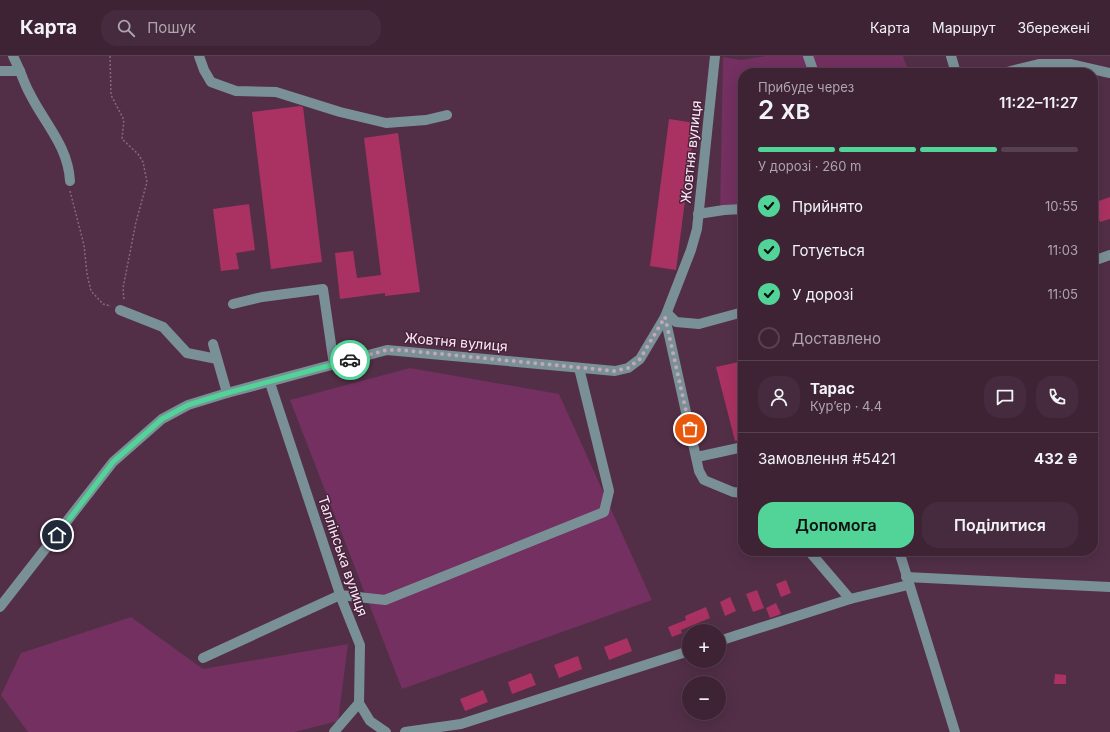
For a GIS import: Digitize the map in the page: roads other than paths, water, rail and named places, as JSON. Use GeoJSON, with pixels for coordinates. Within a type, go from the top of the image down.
{"type":"FeatureCollection","features":[{"type":"Feature","properties":{"kind":"street"},"geometry":{"type":"LineString","coordinates":[[13,56],[30,94],[64,150],[69,166],[70,181]]}},
{"type":"Feature","properties":{"kind":"street"},"geometry":{"type":"LineString","coordinates":[[199,56],[204,70],[211,82],[236,91],[276,92],[340,112],[386,123],[426,120],[447,115]]}},
{"type":"Feature","properties":{"kind":"street","name":"Жовтня вулиця"},"geometry":{"type":"LineString","coordinates":[[0,607],[113,462],[162,419],[188,405],[387,350],[615,371],[628,368],[640,359],[666,315],[691,250],[697,229],[715,56]]}},
{"type":"Feature","properties":{"kind":"street"},"geometry":{"type":"LineString","coordinates":[[808,56],[812,68]]}},
{"type":"Feature","properties":{"kind":"street"},"geometry":{"type":"LineString","coordinates":[[951,56],[955,68]]}},
{"type":"Feature","properties":{"kind":"street"},"geometry":{"type":"LineString","coordinates":[[1023,68],[1039,64],[1070,64],[1088,68]]}},
{"type":"Feature","properties":{"kind":"street"},"geometry":{"type":"LineString","coordinates":[[0,70],[20,71]]}},
{"type":"Feature","properties":{"kind":"street"},"geometry":{"type":"LineString","coordinates":[[1098,70],[1110,73]]}},
{"type":"Feature","properties":{"kind":"street"},"geometry":{"type":"LineString","coordinates":[[698,214],[738,209]]}},
{"type":"Feature","properties":{"kind":"street"},"geometry":{"type":"LineString","coordinates":[[1098,259],[1110,255]]}},
{"type":"Feature","properties":{"kind":"street"},"geometry":{"type":"LineString","coordinates":[[233,304],[262,297],[323,289],[334,365]]}},
{"type":"Feature","properties":{"kind":"street"},"geometry":{"type":"LineString","coordinates":[[120,310],[134,314],[163,327],[188,353],[217,359]]}},
{"type":"Feature","properties":{"kind":"street"},"geometry":{"type":"LineString","coordinates":[[666,315],[676,322],[699,324],[738,313]]}},
{"type":"Feature","properties":{"kind":"street"},"geometry":{"type":"LineString","coordinates":[[666,315],[699,471],[704,480],[733,492],[738,492]]}},
{"type":"Feature","properties":{"kind":"street"},"geometry":{"type":"LineString","coordinates":[[213,344],[227,393]]}},
{"type":"Feature","properties":{"kind":"street"},"geometry":{"type":"LineString","coordinates":[[203,658],[340,595],[385,600],[604,512],[609,490],[579,368]]}},
{"type":"Feature","properties":{"kind":"street","name":"Таллінська вулиця"},"geometry":{"type":"LineString","coordinates":[[270,383],[340,595],[360,645],[360,702],[370,721],[386,732]]}},
{"type":"Feature","properties":{"kind":"street"},"geometry":{"type":"LineString","coordinates":[[696,457],[738,448]]}},
{"type":"Feature","properties":{"kind":"street"},"geometry":{"type":"LineString","coordinates":[[813,556],[850,599]]}},
{"type":"Feature","properties":{"kind":"street"},"geometry":{"type":"LineString","coordinates":[[900,556],[955,732]]}},
{"type":"Feature","properties":{"kind":"street"},"geometry":{"type":"LineString","coordinates":[[726,639],[907,581],[1110,587]]}},
{"type":"Feature","properties":{"kind":"street"},"geometry":{"type":"LineString","coordinates":[[405,732],[461,724],[682,653]]}},
{"type":"Feature","properties":{"kind":"street"},"geometry":{"type":"LineString","coordinates":[[334,732],[360,702]]}}]}
